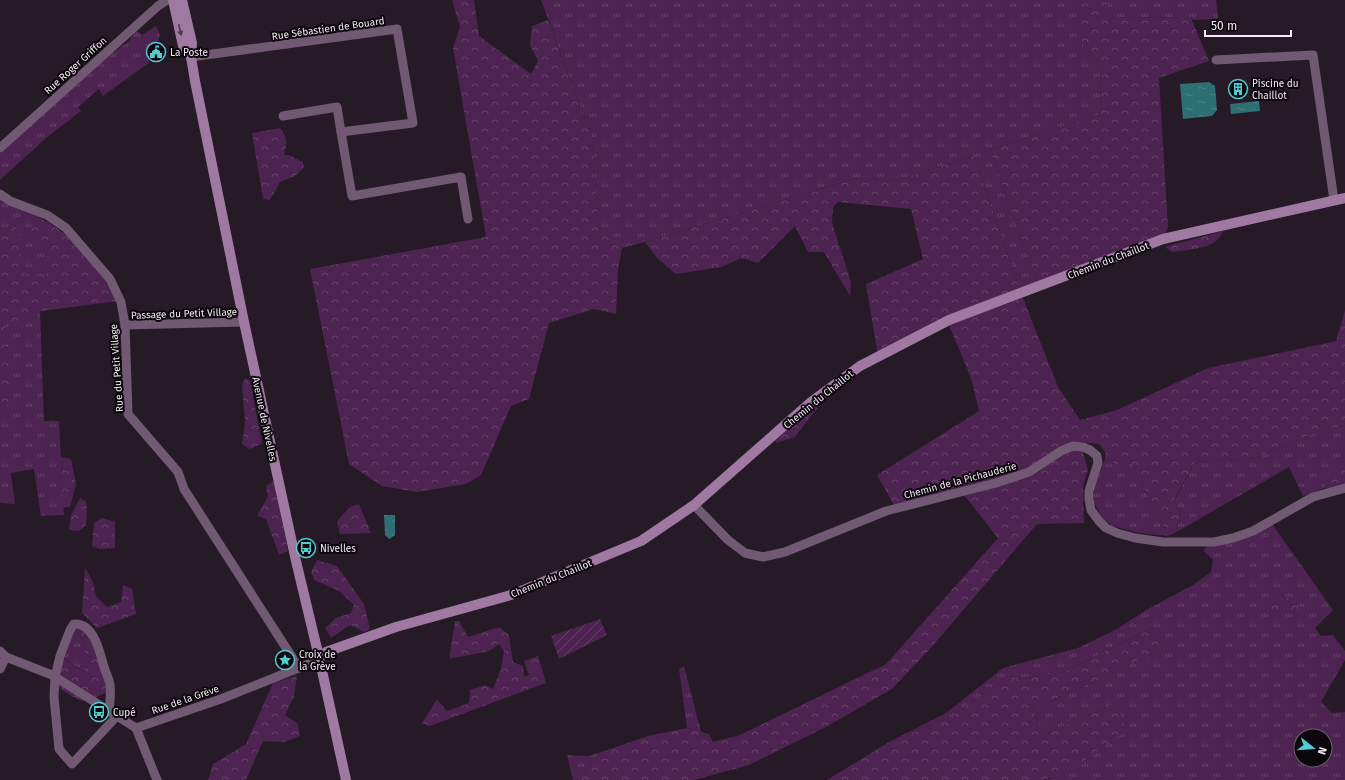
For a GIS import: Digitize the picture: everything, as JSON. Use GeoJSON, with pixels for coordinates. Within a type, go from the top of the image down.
{"type":"FeatureCollection","features":[{"type":"Feature","properties":{"kind":"street","name":"Rue Roger Griffon"},"geometry":{"type":"LineString","coordinates":[[0,148],[104,53],[158,6],[167,0]]}},
{"type":"Feature","properties":{"kind":"street","name":"Avenue de Nivelles"},"geometry":{"type":"LineString","coordinates":[[174,0],[183,46],[191,57]]}},
{"type":"Feature","properties":{"kind":"street","name":"Avenue de Nivelles"},"geometry":{"type":"LineString","coordinates":[[182,0],[192,43],[191,57],[244,322],[296,561],[320,657],[346,780]]}},
{"type":"Feature","properties":{"kind":"street","name":"Rue Sébastien de Bouard"},"geometry":{"type":"LineString","coordinates":[[191,57],[397,29],[413,123],[341,132]]}},
{"type":"Feature","properties":{"kind":"street"},"geometry":{"type":"LineString","coordinates":[[1216,60],[1313,55],[1334,200]]}},
{"type":"Feature","properties":{"kind":"street"},"geometry":{"type":"LineString","coordinates":[[283,116],[337,107],[352,196],[461,177],[468,219]]}},
{"type":"Feature","properties":{"kind":"street","name":"Rue du Petit Village"},"geometry":{"type":"LineString","coordinates":[[0,194],[10,201],[47,216],[66,228],[110,279],[121,302],[124,325],[128,414],[178,472],[184,489],[299,668]]}},
{"type":"Feature","properties":{"kind":"street","name":"Chemin du Chaillot"},"geometry":{"type":"LineString","coordinates":[[320,657],[326,652],[396,627],[511,595],[641,541],[694,505],[811,402],[860,366],[949,320],[1163,239],[1345,198]]}},
{"type":"Feature","properties":{"kind":"street","name":"Passage du Petit Village"},"geometry":{"type":"LineString","coordinates":[[124,325],[244,322]]}},
{"type":"Feature","properties":{"kind":"street","name":"Chemin de la Pichauderie"},"geometry":{"type":"LineString","coordinates":[[694,505],[728,540],[745,553],[763,557],[785,552],[886,511],[996,483],[1029,472],[1061,451],[1073,446],[1083,447],[1090,450],[1097,456],[1098,463],[1089,491],[1089,499],[1092,510],[1099,521],[1106,528],[1135,538],[1163,542],[1193,543],[1214,542],[1232,538],[1253,531],[1313,497],[1345,488]]}},
{"type":"Feature","properties":{"kind":"street"},"geometry":{"type":"LineString","coordinates":[[79,623],[87,628],[94,636],[100,651],[110,685],[113,713],[72,764],[59,749],[54,697],[55,677],[60,656],[70,630],[74,624],[79,623]]}},
{"type":"Feature","properties":{"kind":"street"},"geometry":{"type":"LineString","coordinates":[[0,669],[3,654],[55,677],[136,728],[157,780]]}},
{"type":"Feature","properties":{"kind":"street","name":"Rue de la Grève"},"geometry":{"type":"LineString","coordinates":[[136,728],[221,699],[314,662],[320,657]]}},
{"type":"Feature","properties":{"kind":"green space"},"geometry":{"type":"Polygon","coordinates":[[[452,0],[474,0],[479,36],[531,74],[538,61],[530,45],[532,26],[548,20],[592,138],[599,232],[622,248],[618,270],[616,314],[594,309],[549,323],[529,399],[511,406],[481,475],[466,484],[417,492],[382,486],[349,464],[310,269],[486,237],[453,48],[460,27],[452,0]]]}},
{"type":"Feature","properties":{"kind":"green space"},"geometry":{"type":"Polygon","coordinates":[[[541,0],[1090,0],[1091,2],[1083,46],[1100,62],[1101,114],[990,150],[1039,286],[1021,293],[974,156],[895,181],[857,178],[622,248],[599,233],[592,138],[541,0]]]}},
{"type":"Feature","properties":{"kind":"green space"},"geometry":{"type":"Polygon","coordinates":[[[1090,0],[1107,0],[1107,17],[1191,18],[1209,61],[1159,78],[1168,227],[1163,239],[1039,286],[990,150],[1101,114],[1100,62],[1083,46],[1078,10],[1090,2],[1090,0]]]}},
{"type":"Feature","properties":{"kind":"green space"},"geometry":{"type":"Polygon","coordinates":[[[1107,0],[1216,0],[1218,19],[1193,20],[1191,18],[1107,17],[1107,0]]]}},
{"type":"Feature","properties":{"kind":"green space"},"geometry":{"type":"Polygon","coordinates":[[[156,26],[160,35],[158,41],[145,51],[150,62],[103,96],[99,89],[78,107],[81,111],[46,138],[0,180],[0,152],[88,71],[129,41],[135,32],[137,31],[142,35],[156,26]]]}},
{"type":"Feature","properties":{"kind":"green space"},"geometry":{"type":"Polygon","coordinates":[[[280,128],[286,141],[284,155],[289,155],[303,162],[304,168],[295,176],[280,182],[270,200],[263,199],[252,133],[280,128]]]}},
{"type":"Feature","properties":{"kind":"green space"},"geometry":{"type":"Polygon","coordinates":[[[974,156],[1021,293],[878,356],[866,284],[923,259],[911,209],[838,202],[833,207],[832,223],[851,282],[850,296],[824,252],[808,252],[795,226],[758,263],[741,258],[722,267],[676,274],[657,258],[645,242],[857,178],[895,181],[974,156]]]}},
{"type":"Feature","properties":{"kind":"green space"},"geometry":{"type":"Polygon","coordinates":[[[0,197],[49,223],[116,301],[40,311],[44,421],[59,421],[64,515],[41,516],[34,469],[11,473],[15,504],[0,503],[0,197]]]}},
{"type":"Feature","properties":{"kind":"green space"},"geometry":{"type":"Polygon","coordinates":[[[32,214],[49,223],[74,240],[101,273],[116,301],[40,311],[26,318],[5,325],[11,393],[7,407],[0,406],[0,231],[14,225],[23,241],[19,254],[22,273],[46,277],[48,251],[31,236],[32,214]]]}},
{"type":"Feature","properties":{"kind":"green space"},"geometry":{"type":"Polygon","coordinates":[[[1223,231],[1215,242],[1202,248],[1172,252],[1165,247],[1223,231]]]}},
{"type":"Feature","properties":{"kind":"green space"},"geometry":{"type":"Polygon","coordinates":[[[1023,298],[1058,387],[1080,420],[1117,410],[1208,368],[1336,341],[1345,310],[1345,426],[1323,429],[1256,458],[1195,462],[1174,500],[1181,513],[1175,533],[1168,536],[1132,464],[1114,464],[1099,444],[1080,442],[1088,470],[1083,486],[1084,523],[1037,524],[929,650],[892,689],[824,728],[749,765],[694,780],[580,780],[601,752],[648,736],[687,728],[709,734],[713,742],[740,735],[886,664],[998,538],[964,495],[894,505],[877,475],[979,411],[971,378],[949,325],[1023,298]]]}},
{"type":"Feature","properties":{"kind":"green space"},"geometry":{"type":"Polygon","coordinates":[[[245,378],[250,380],[262,444],[249,449],[242,444],[245,422],[242,385],[245,378]]]}},
{"type":"Feature","properties":{"kind":"green space"},"geometry":{"type":"Polygon","coordinates":[[[817,402],[821,403],[795,437],[776,443],[775,439],[817,402]]]}},
{"type":"Feature","properties":{"kind":"green space"},"geometry":{"type":"Polygon","coordinates":[[[1345,426],[1345,480],[1303,496],[1289,467],[1175,533],[1181,513],[1174,501],[1195,462],[1256,458],[1323,429],[1345,426]]]}},
{"type":"Feature","properties":{"kind":"green space"},"geometry":{"type":"Polygon","coordinates":[[[1105,452],[1114,464],[1132,464],[1168,536],[1139,533],[1113,526],[1102,518],[1094,502],[1094,490],[1105,459],[1105,452]]]}},
{"type":"Feature","properties":{"kind":"green space"},"geometry":{"type":"Polygon","coordinates":[[[61,457],[71,459],[76,484],[70,507],[63,507],[61,457]]]}},
{"type":"Feature","properties":{"kind":"green space"},"geometry":{"type":"Polygon","coordinates":[[[1345,467],[1345,484],[1331,489],[1325,488],[1324,477],[1333,469],[1345,467]]]}},
{"type":"Feature","properties":{"kind":"green space"},"geometry":{"type":"Polygon","coordinates":[[[274,481],[288,551],[279,555],[266,519],[257,516],[268,496],[266,486],[274,481]]]}},
{"type":"Feature","properties":{"kind":"green space"},"geometry":{"type":"Polygon","coordinates":[[[80,498],[86,502],[86,525],[79,531],[69,530],[71,515],[80,498]]]}},
{"type":"Feature","properties":{"kind":"green space"},"geometry":{"type":"Polygon","coordinates":[[[359,504],[371,533],[340,534],[337,521],[350,507],[359,504]]]}},
{"type":"Feature","properties":{"kind":"green space"},"geometry":{"type":"Polygon","coordinates":[[[102,518],[115,522],[115,548],[99,549],[92,546],[94,523],[102,518]]]}},
{"type":"Feature","properties":{"kind":"green space"},"geometry":{"type":"Polygon","coordinates":[[[1270,521],[1333,610],[1315,628],[1321,636],[1333,635],[1345,651],[1345,660],[1321,702],[1332,713],[1345,712],[1345,780],[1042,780],[1050,779],[1114,704],[1043,735],[1033,709],[1160,650],[1152,628],[1064,672],[1021,679],[1008,676],[951,717],[889,742],[946,713],[1003,668],[1078,648],[1117,629],[1146,610],[1193,585],[1211,572],[1213,560],[1203,550],[1214,542],[1270,521]]]}},
{"type":"Feature","properties":{"kind":"green space"},"geometry":{"type":"Polygon","coordinates":[[[317,560],[337,566],[364,604],[370,629],[364,632],[350,625],[331,638],[325,628],[336,618],[351,613],[354,605],[339,591],[314,580],[311,572],[317,560]]]}},
{"type":"Feature","properties":{"kind":"green space"},"geometry":{"type":"Polygon","coordinates":[[[85,568],[93,582],[96,596],[107,607],[121,602],[123,585],[132,589],[136,614],[97,628],[82,613],[85,568]]]}},
{"type":"Feature","properties":{"kind":"green space"},"geometry":{"type":"Polygon","coordinates":[[[1294,597],[1299,607],[1297,612],[1275,615],[1269,608],[1275,601],[1294,597]]]}},
{"type":"Feature","properties":{"kind":"green space"},"geometry":{"type":"Polygon","coordinates":[[[600,619],[607,635],[559,659],[551,636],[600,619]]]}},
{"type":"Feature","properties":{"kind":"green space"},"geometry":{"type":"Polygon","coordinates":[[[455,621],[459,621],[468,637],[499,627],[509,635],[513,662],[523,666],[524,677],[529,675],[524,661],[538,656],[546,683],[430,726],[422,723],[437,699],[447,711],[469,703],[470,690],[485,685],[493,689],[501,668],[504,651],[499,644],[489,651],[449,659],[455,621]]]}},
{"type":"Feature","properties":{"kind":"green space"},"geometry":{"type":"Polygon","coordinates":[[[1152,628],[1164,638],[1160,650],[1033,709],[1043,735],[1114,704],[1119,711],[1124,725],[1123,733],[1072,769],[1042,780],[827,780],[889,742],[951,717],[1008,676],[1021,679],[1064,672],[1152,628]]]}},
{"type":"Feature","properties":{"kind":"green space"},"geometry":{"type":"Polygon","coordinates":[[[78,629],[94,636],[110,691],[91,699],[81,701],[65,692],[56,680],[60,656],[84,673],[85,643],[74,630],[78,629]]]}},
{"type":"Feature","properties":{"kind":"green space"},"geometry":{"type":"Polygon","coordinates":[[[74,630],[85,643],[85,673],[62,657],[74,630]]]}},
{"type":"Feature","properties":{"kind":"green space"},"geometry":{"type":"Polygon","coordinates":[[[684,666],[701,732],[687,728],[679,669],[684,666]]]}},
{"type":"Feature","properties":{"kind":"green space"},"geometry":{"type":"Polygon","coordinates":[[[297,676],[294,696],[285,715],[298,724],[300,736],[284,742],[263,741],[246,780],[208,780],[213,764],[246,744],[273,683],[297,676]]]}},
{"type":"Feature","properties":{"kind":"green space"},"geometry":{"type":"Polygon","coordinates":[[[601,752],[580,780],[573,780],[567,755],[589,756],[601,752]]]}},
{"type":"Feature","properties":{"kind":"water"},"geometry":{"type":"Polygon","coordinates":[[[1209,82],[1215,86],[1217,110],[1212,116],[1183,119],[1180,84],[1209,82]]]}},
{"type":"Feature","properties":{"kind":"water"},"geometry":{"type":"Polygon","coordinates":[[[1259,101],[1260,111],[1231,114],[1230,104],[1259,101]]]}},
{"type":"Feature","properties":{"kind":"water"},"geometry":{"type":"Polygon","coordinates":[[[384,515],[395,515],[395,535],[389,539],[385,535],[384,515]]]}},
{"type":"Feature","properties":{"kind":"place","name":"La Poste"},"geometry":{"type":"Point","coordinates":[156,52]}},
{"type":"Feature","properties":{"kind":"place","name":"Piscine du Chaillot"},"geometry":{"type":"Point","coordinates":[1238,89]}},
{"type":"Feature","properties":{"kind":"place","name":"Nivelles"},"geometry":{"type":"Point","coordinates":[306,548]}},
{"type":"Feature","properties":{"kind":"place","name":"Croix de la Grève"},"geometry":{"type":"Point","coordinates":[285,660]}},
{"type":"Feature","properties":{"kind":"place","name":"Cupé"},"geometry":{"type":"Point","coordinates":[99,712]}}]}
